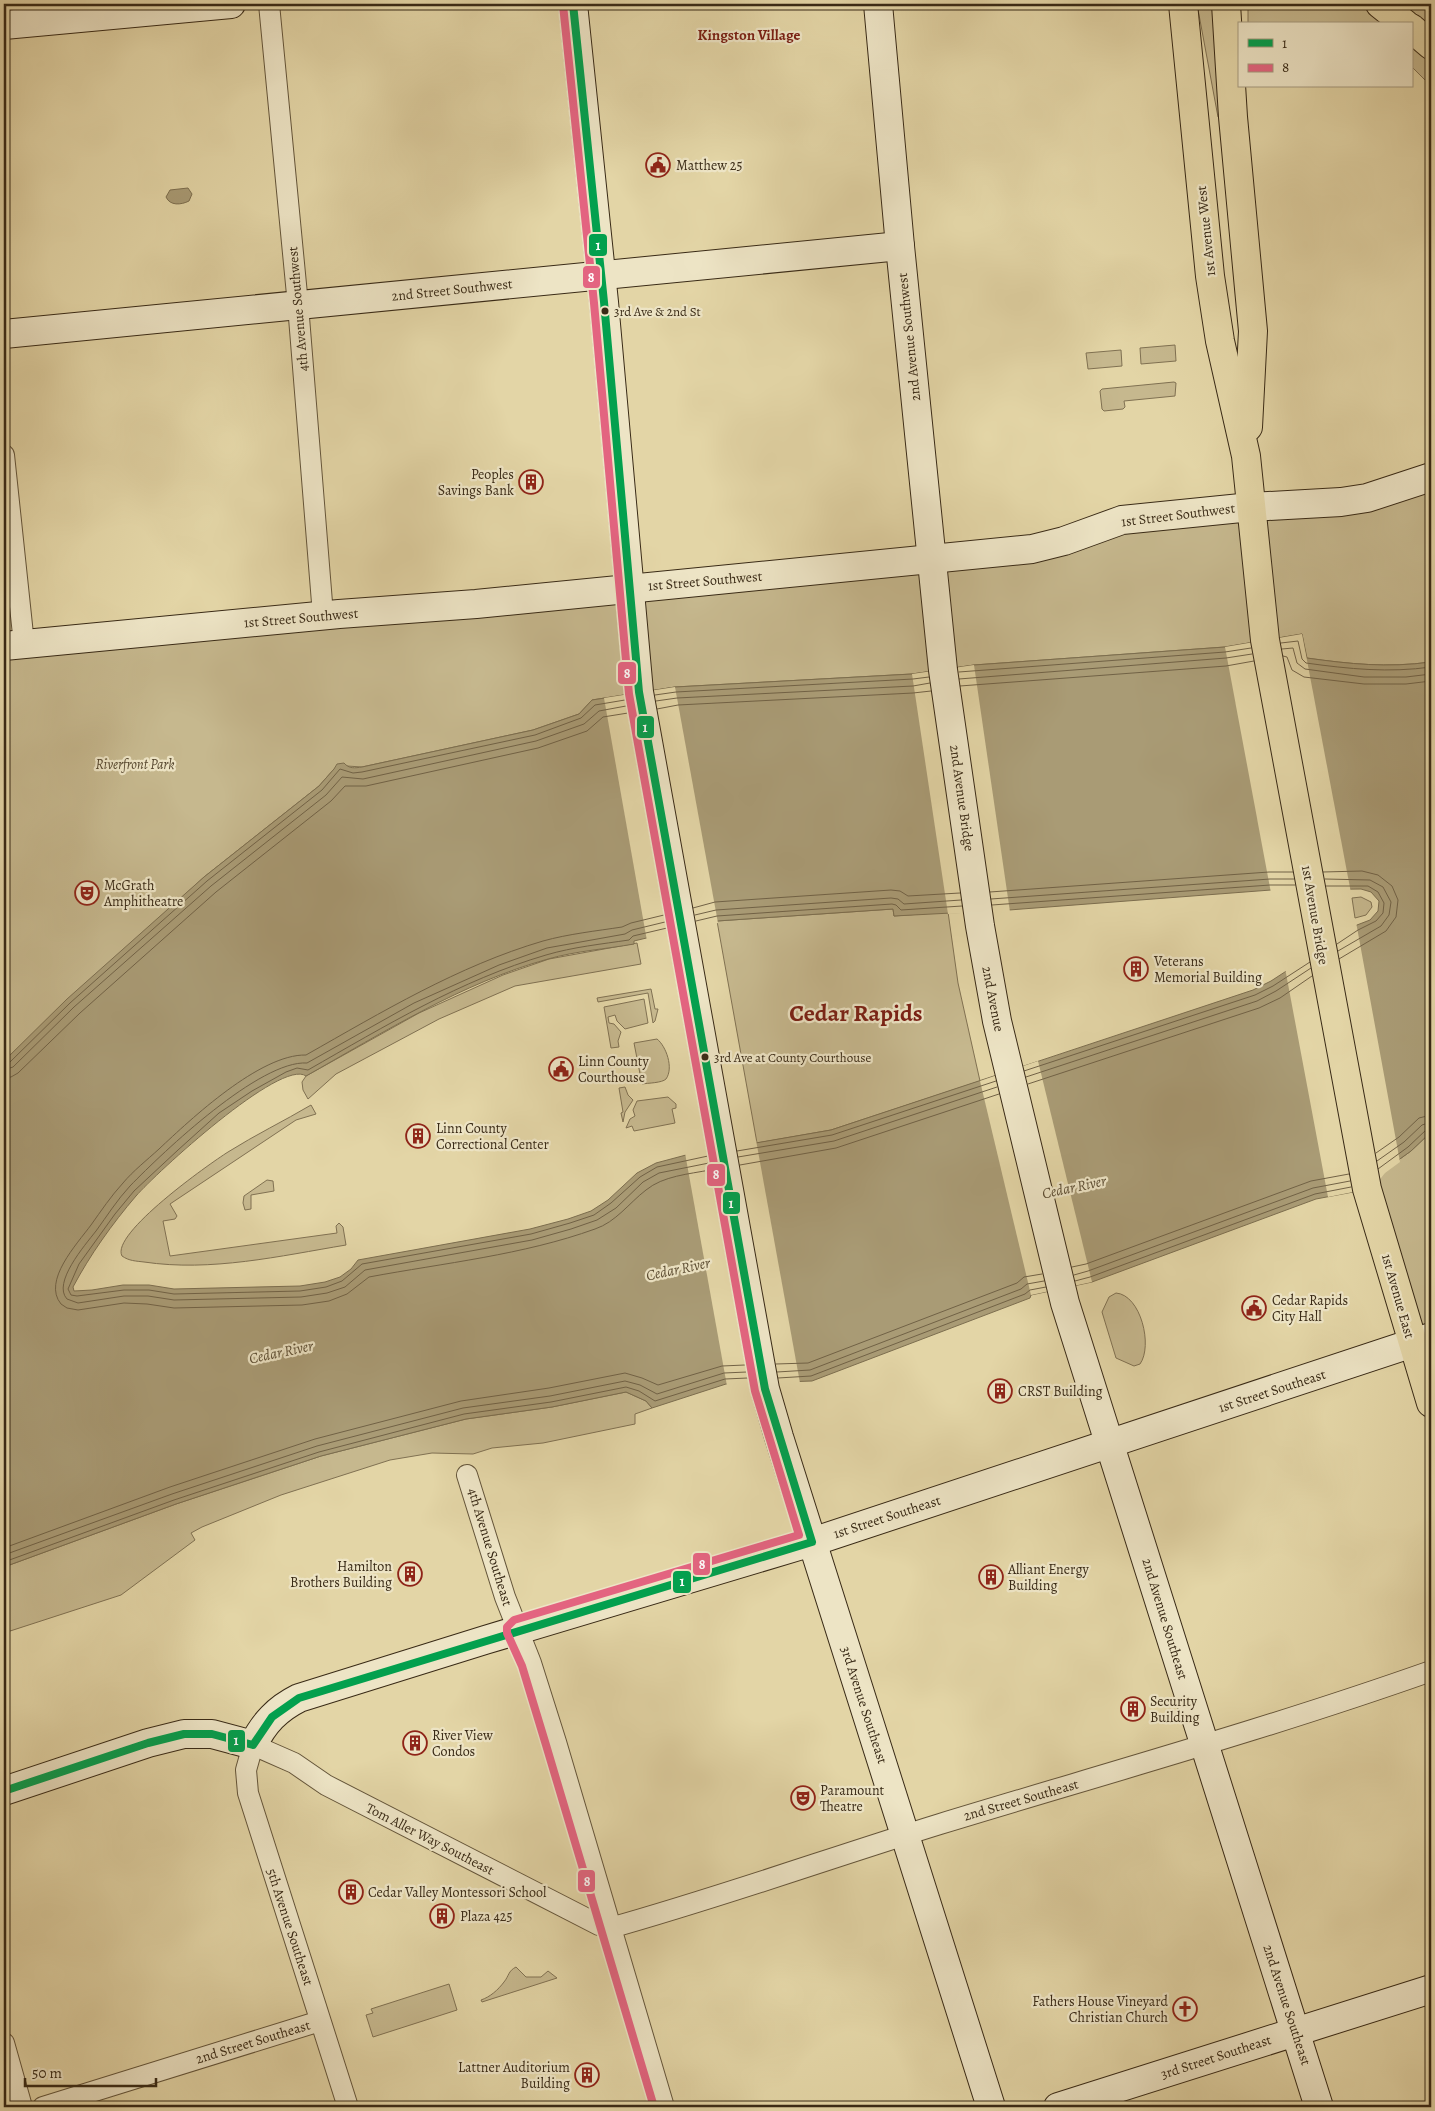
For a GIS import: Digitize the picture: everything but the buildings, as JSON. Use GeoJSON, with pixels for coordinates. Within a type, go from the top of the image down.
{"type":"FeatureCollection","features":[{"type":"Feature","properties":{"kind":"main road"},"geometry":{"type":"LineString","coordinates":[[4,25],[231,4]]}},
{"type":"Feature","properties":{"kind":"main road","name":"3rd Avenue Southeast"},"geometry":{"type":"LineString","coordinates":[[573,4],[601,275],[639,692],[765,1389],[991,2107]]}},
{"type":"Feature","properties":{"kind":"main road","name":"2nd Avenue Southwest"},"geometry":{"type":"LineString","coordinates":[[878,4],[900,246],[943,670]]}},
{"type":"Feature","properties":{"kind":"main road","name":"1st Avenue West"},"geometry":{"type":"LineString","coordinates":[[1183,4],[1210,276],[1220,341],[1246,456],[1265,640]]}},
{"type":"Feature","properties":{"kind":"main road","name":"1st Avenue West"},"geometry":{"type":"LineString","coordinates":[[1226,4],[1233,117],[1253,331],[1252,376],[1246,456]]}},
{"type":"Feature","properties":{"kind":"main road"},"geometry":{"type":"LineString","coordinates":[[1380,4],[1402,22]]}},
{"type":"Feature","properties":{"kind":"main road"},"geometry":{"type":"LineString","coordinates":[[1412,29],[1431,45]]}},
{"type":"Feature","properties":{"kind":"main road","name":"2nd Street Southwest"},"geometry":{"type":"LineString","coordinates":[[4,334],[900,246]]}},
{"type":"Feature","properties":{"kind":"main road","name":"1st Street Southwest"},"geometry":{"type":"LineString","coordinates":[[14,645],[323,615],[476,604],[1032,549],[1064,541],[1122,520],[1251,507],[1341,502],[1367,498],[1431,477]]}},
{"type":"Feature","properties":{"kind":"main road","name":"1st Avenue Bridge"},"geometry":{"type":"LineString","coordinates":[[1265,640],[1367,1189]]}},
{"type":"Feature","properties":{"kind":"main road","name":"2nd Avenue Bridge"},"geometry":{"type":"LineString","coordinates":[[943,670],[980,926]]}},
{"type":"Feature","properties":{"kind":"main road","name":"2nd Avenue"},"geometry":{"type":"LineString","coordinates":[[980,926],[991,993],[1008,1071],[1064,1296]]}},
{"type":"Feature","properties":{"kind":"main road","name":"1st Avenue East"},"geometry":{"type":"LineString","coordinates":[[1367,1189],[1422,1341],[1431,1403]]}},
{"type":"Feature","properties":{"kind":"main road","name":"2nd Avenue Southeast"},"geometry":{"type":"LineString","coordinates":[[1064,1296],[1319,2107]]}},
{"type":"Feature","properties":{"kind":"main road","name":"1st Street Southeast"},"geometry":{"type":"LineString","coordinates":[[253,1746],[272,1715],[280,1708],[299,1698],[517,1630],[812,1542],[1422,1341]]}},
{"type":"Feature","properties":{"kind":"main road"},"geometry":{"type":"LineString","coordinates":[[4,1791],[148,1743],[184,1734],[212,1734],[253,1746]]}},
{"type":"Feature","properties":{"kind":"main road","name":"3rd Street Southeast"},"geometry":{"type":"LineString","coordinates":[[1058,2107],[1431,1988]]}},
{"type":"Feature","properties":{"kind":"street","name":"4th Avenue Southwest"},"geometry":{"type":"LineString","coordinates":[[269,4],[298,305],[323,615]]}},
{"type":"Feature","properties":{"kind":"street"},"geometry":{"type":"LineString","coordinates":[[4,455],[14,645]]}},
{"type":"Feature","properties":{"kind":"street","name":"4th Avenue Southeast"},"geometry":{"type":"LineString","coordinates":[[467,1474],[505,1597],[531,1663],[556,1742],[664,2107]]}},
{"type":"Feature","properties":{"kind":"street","name":"2nd Street Southeast"},"geometry":{"type":"LineString","coordinates":[[610,1928],[906,1835],[1349,1700],[1431,1671]]}},
{"type":"Feature","properties":{"kind":"street","name":"Tom Aller Way Southeast"},"geometry":{"type":"LineString","coordinates":[[253,1746],[294,1763],[326,1785],[585,1918],[610,1928]]}},
{"type":"Feature","properties":{"kind":"street","name":"5th Avenue Southeast"},"geometry":{"type":"LineString","coordinates":[[253,1746],[246,1770],[248,1793],[348,2107]]}},
{"type":"Feature","properties":{"kind":"street","name":"2nd Street Southeast"},"geometry":{"type":"LineString","coordinates":[[43,2107],[320,2021]]}},
{"type":"Feature","properties":{"kind":"street"},"geometry":{"type":"LineString","coordinates":[[4,2043],[22,2107]]}},
{"type":"Feature","properties":{"kind":"green space"},"geometry":{"type":"Polygon","coordinates":[[[4,4],[66,4],[4,10],[4,4]]]}},
{"type":"Feature","properties":{"kind":"green space"},"geometry":{"type":"Polygon","coordinates":[[[1197,4],[1216,4],[1222,116],[1218,117],[1197,4]]]}},
{"type":"Feature","properties":{"kind":"green space"},"geometry":{"type":"Polygon","coordinates":[[[1248,4],[1363,4],[1387,22],[1248,22],[1248,4]]]}},
{"type":"Feature","properties":{"kind":"green space"},"geometry":{"type":"Polygon","coordinates":[[[1394,4],[1431,4],[1431,32],[1394,4]]]}},
{"type":"Feature","properties":{"kind":"green space"},"geometry":{"type":"Polygon","coordinates":[[[1412,41],[1431,57],[1431,86],[1412,67],[1412,41]]]}},
{"type":"Feature","properties":{"kind":"green space"},"geometry":{"type":"Polygon","coordinates":[[[1175,345],[1176,361],[1141,364],[1140,348],[1175,345]]]}},
{"type":"Feature","properties":{"kind":"green space"},"geometry":{"type":"Polygon","coordinates":[[[1121,350],[1122,366],[1088,369],[1086,353],[1121,350]]]}},
{"type":"Feature","properties":{"kind":"green space"},"geometry":{"type":"Polygon","coordinates":[[[1176,383],[1175,396],[1124,401],[1125,407],[1123,409],[1104,411],[1102,409],[1100,391],[1102,389],[1176,383]]]}},
{"type":"Feature","properties":{"kind":"green space","name":"Riverfront Park"},"geometry":{"type":"Polygon","coordinates":[[[1431,477],[1431,662],[1399,665],[1338,662],[1306,658],[1302,634],[1225,647],[974,665],[912,674],[675,687],[592,700],[579,714],[533,730],[362,767],[347,766],[334,769],[319,786],[204,877],[4,1061],[4,646],[806,572],[1431,477]]]}},
{"type":"Feature","properties":{"kind":"green space"},"geometry":{"type":"Polygon","coordinates":[[[1361,897],[1371,902],[1372,907],[1366,915],[1355,918],[1352,898],[1361,897]]]}},
{"type":"Feature","properties":{"kind":"green space"},"geometry":{"type":"Polygon","coordinates":[[[893,909],[894,916],[948,912],[958,983],[980,1081],[831,1130],[757,1143],[717,921],[893,909]]]}},
{"type":"Feature","properties":{"kind":"green space"},"geometry":{"type":"Polygon","coordinates":[[[637,943],[641,964],[515,986],[439,1019],[336,1074],[308,1099],[303,1090],[302,1082],[306,1076],[419,1013],[503,975],[549,959],[637,943]]]}},
{"type":"Feature","properties":{"kind":"green space"},"geometry":{"type":"Polygon","coordinates":[[[651,989],[655,1009],[658,1009],[653,1023],[648,993],[598,1002],[597,998],[651,989]]]}},
{"type":"Feature","properties":{"kind":"green space"},"geometry":{"type":"Polygon","coordinates":[[[644,999],[648,1023],[625,1029],[617,1021],[615,1015],[608,1017],[609,1023],[614,1024],[621,1032],[618,1041],[619,1047],[611,1048],[604,1007],[644,999]]]}},
{"type":"Feature","properties":{"kind":"green space"},"geometry":{"type":"Polygon","coordinates":[[[657,1039],[668,1057],[668,1074],[666,1079],[661,1081],[642,1084],[634,1043],[657,1039]]]}},
{"type":"Feature","properties":{"kind":"green space"},"geometry":{"type":"Polygon","coordinates":[[[625,1087],[628,1095],[633,1100],[625,1112],[623,1122],[619,1088],[625,1087]]]}},
{"type":"Feature","properties":{"kind":"green space"},"geometry":{"type":"Polygon","coordinates":[[[668,1097],[676,1104],[676,1108],[672,1109],[675,1123],[634,1131],[632,1126],[626,1128],[630,1119],[635,1116],[633,1110],[637,1101],[668,1097]]]}},
{"type":"Feature","properties":{"kind":"green space"},"geometry":{"type":"Polygon","coordinates":[[[311,1105],[316,1114],[296,1120],[170,1204],[177,1216],[175,1219],[163,1221],[170,1256],[337,1233],[336,1226],[339,1223],[343,1227],[346,1245],[271,1258],[220,1264],[169,1265],[127,1259],[122,1256],[122,1246],[131,1232],[163,1200],[183,1184],[228,1152],[311,1105]]]}},
{"type":"Feature","properties":{"kind":"green space"},"geometry":{"type":"Polygon","coordinates":[[[1431,1132],[1431,1337],[1412,1344],[1369,1189],[1383,1171],[1411,1151],[1431,1132]]]}},
{"type":"Feature","properties":{"kind":"green space"},"geometry":{"type":"Polygon","coordinates":[[[267,1180],[273,1181],[274,1191],[251,1195],[251,1209],[245,1210],[244,1196],[267,1180]]]}},
{"type":"Feature","properties":{"kind":"green space"},"geometry":{"type":"Polygon","coordinates":[[[1116,1293],[1125,1296],[1132,1302],[1138,1312],[1145,1334],[1144,1356],[1140,1364],[1134,1366],[1116,1358],[1102,1312],[1109,1297],[1116,1293]]]}},
{"type":"Feature","properties":{"kind":"green space"},"geometry":{"type":"Polygon","coordinates":[[[626,1392],[646,1401],[652,1408],[635,1414],[635,1424],[543,1443],[492,1448],[473,1454],[432,1453],[390,1460],[281,1495],[191,1533],[195,1540],[121,1595],[4,1633],[4,1567],[176,1504],[321,1456],[466,1419],[552,1407],[626,1392]]]}},
{"type":"Feature","properties":{"kind":"green space"},"geometry":{"type":"Polygon","coordinates":[[[516,1967],[526,1977],[541,1977],[548,1971],[557,1978],[482,2002],[481,2000],[499,1988],[510,1972],[516,1967]]]}},
{"type":"Feature","properties":{"kind":"green space"},"geometry":{"type":"Polygon","coordinates":[[[449,1984],[457,2010],[373,2037],[366,2015],[373,2013],[371,2009],[449,1984]]]}},
{"type":"Feature","properties":{"kind":"water"},"geometry":{"type":"Polygon","coordinates":[[[188,188],[192,194],[189,201],[179,204],[173,203],[166,197],[170,190],[188,188]]]}},
{"type":"Feature","properties":{"kind":"water","name":"Cedar River"},"geometry":{"type":"Polygon","coordinates":[[[1302,634],[1307,658],[1338,662],[1399,665],[1431,662],[1431,1132],[1411,1151],[1383,1171],[1369,1189],[1316,1199],[1092,1282],[1031,1295],[1030,1298],[812,1381],[726,1384],[652,1408],[646,1401],[626,1392],[552,1407],[466,1419],[321,1456],[176,1504],[4,1567],[4,1061],[67,999],[204,877],[319,786],[337,764],[344,763],[355,768],[362,767],[533,730],[579,714],[592,700],[675,687],[912,674],[974,665],[1225,647],[1302,634]],[[1361,889],[1271,890],[1009,910],[894,916],[893,909],[717,921],[634,941],[634,944],[548,959],[516,969],[454,995],[394,1026],[306,1076],[292,1075],[272,1084],[246,1100],[167,1165],[136,1196],[94,1252],[73,1287],[74,1291],[123,1285],[149,1285],[174,1289],[300,1286],[325,1282],[340,1277],[351,1269],[358,1260],[530,1229],[568,1219],[591,1211],[608,1200],[637,1173],[656,1163],[686,1155],[831,1130],[1253,990],[1271,981],[1357,925],[1370,920],[1378,911],[1379,901],[1371,892],[1361,889]]]}},
{"type":"Feature","properties":{"kind":"pier"},"geometry":{"type":"Polygon","coordinates":[[[1302,634],[1351,893],[1271,893],[1225,647],[1302,634]]]}},
{"type":"Feature","properties":{"kind":"pier"},"geometry":{"type":"Polygon","coordinates":[[[974,665],[1010,912],[948,914],[912,674],[974,665]]]}},
{"type":"Feature","properties":{"kind":"pier"},"geometry":{"type":"Polygon","coordinates":[[[675,687],[718,923],[647,941],[604,698],[675,687]]]}},
{"type":"Feature","properties":{"kind":"pier"},"geometry":{"type":"Polygon","coordinates":[[[1356,922],[1400,1162],[1385,1173],[1373,1188],[1328,1197],[1285,968],[1356,922]]]}},
{"type":"Feature","properties":{"kind":"pier"},"geometry":{"type":"Polygon","coordinates":[[[1038,1061],[1092,1282],[1031,1295],[980,1081],[1038,1061]]]}},
{"type":"Feature","properties":{"kind":"pier"},"geometry":{"type":"Polygon","coordinates":[[[756,1140],[800,1383],[784,1386],[727,1386],[685,1153],[756,1140]]]}},
{"type":"Feature","properties":{"kind":"transit line","name":"1"},"geometry":{"type":"LineString","coordinates":[[4,1791],[148,1743],[184,1734],[212,1734],[253,1745],[272,1717],[299,1698],[812,1542],[765,1389],[639,692],[604,302],[573,4]]}},
{"type":"Feature","properties":{"kind":"transit line","name":"8"},"geometry":{"type":"LineString","coordinates":[[563,5],[594,303],[629,694],[755,1391],[799,1535],[514,1620],[507,1627],[507,1633],[522,1666],[654,2107]]}},
{"type":"Feature","properties":{"kind":"place","name":"Matthew 25"},"geometry":{"type":"Point","coordinates":[658,165]}},
{"type":"Feature","properties":{"kind":"place","name":"3rd Ave & 2nd St"},"geometry":{"type":"Point","coordinates":[605,311]}},
{"type":"Feature","properties":{"kind":"place","name":"Peoples Savings Bank"},"geometry":{"type":"Point","coordinates":[531,482]}},
{"type":"Feature","properties":{"kind":"place","name":"McGrath Amphitheatre"},"geometry":{"type":"Point","coordinates":[87,893]}},
{"type":"Feature","properties":{"kind":"place","name":"Veterans Memorial Building"},"geometry":{"type":"Point","coordinates":[1136,969]}},
{"type":"Feature","properties":{"kind":"place","name":"3rd Ave at County Courthouse"},"geometry":{"type":"Point","coordinates":[705,1057]}},
{"type":"Feature","properties":{"kind":"place","name":"Linn County Courthouse"},"geometry":{"type":"Point","coordinates":[561,1069]}},
{"type":"Feature","properties":{"kind":"place","name":"Linn County Correctional Center"},"geometry":{"type":"Point","coordinates":[418,1136]}},
{"type":"Feature","properties":{"kind":"place","name":"Cedar Rapids City Hall"},"geometry":{"type":"Point","coordinates":[1254,1308]}},
{"type":"Feature","properties":{"kind":"place","name":"CRST Building"},"geometry":{"type":"Point","coordinates":[1000,1391]}},
{"type":"Feature","properties":{"kind":"place","name":"Hamilton Brothers Building"},"geometry":{"type":"Point","coordinates":[410,1574]}},
{"type":"Feature","properties":{"kind":"place","name":"Alliant Energy Building"},"geometry":{"type":"Point","coordinates":[991,1577]}},
{"type":"Feature","properties":{"kind":"place","name":"Security Building"},"geometry":{"type":"Point","coordinates":[1133,1709]}},
{"type":"Feature","properties":{"kind":"place","name":"River View Condos"},"geometry":{"type":"Point","coordinates":[415,1743]}},
{"type":"Feature","properties":{"kind":"place","name":"Paramount Theatre"},"geometry":{"type":"Point","coordinates":[803,1798]}},
{"type":"Feature","properties":{"kind":"place","name":"Cedar Valley Montessori School"},"geometry":{"type":"Point","coordinates":[351,1892]}},
{"type":"Feature","properties":{"kind":"place","name":"Plaza 425"},"geometry":{"type":"Point","coordinates":[442,1916]}},
{"type":"Feature","properties":{"kind":"place","name":"Fathers House Vineyard Christian Church"},"geometry":{"type":"Point","coordinates":[1185,2009]}},
{"type":"Feature","properties":{"kind":"place","name":"Lattner Auditorium Building"},"geometry":{"type":"Point","coordinates":[587,2075]}},
{"type":"Feature","properties":{"kind":"district","name":"Kingston Village"},"geometry":{"type":"Point","coordinates":[749,35]}},
{"type":"Feature","properties":{"kind":"district","name":"Cedar Rapids"},"geometry":{"type":"Point","coordinates":[856,1013]}}]}
